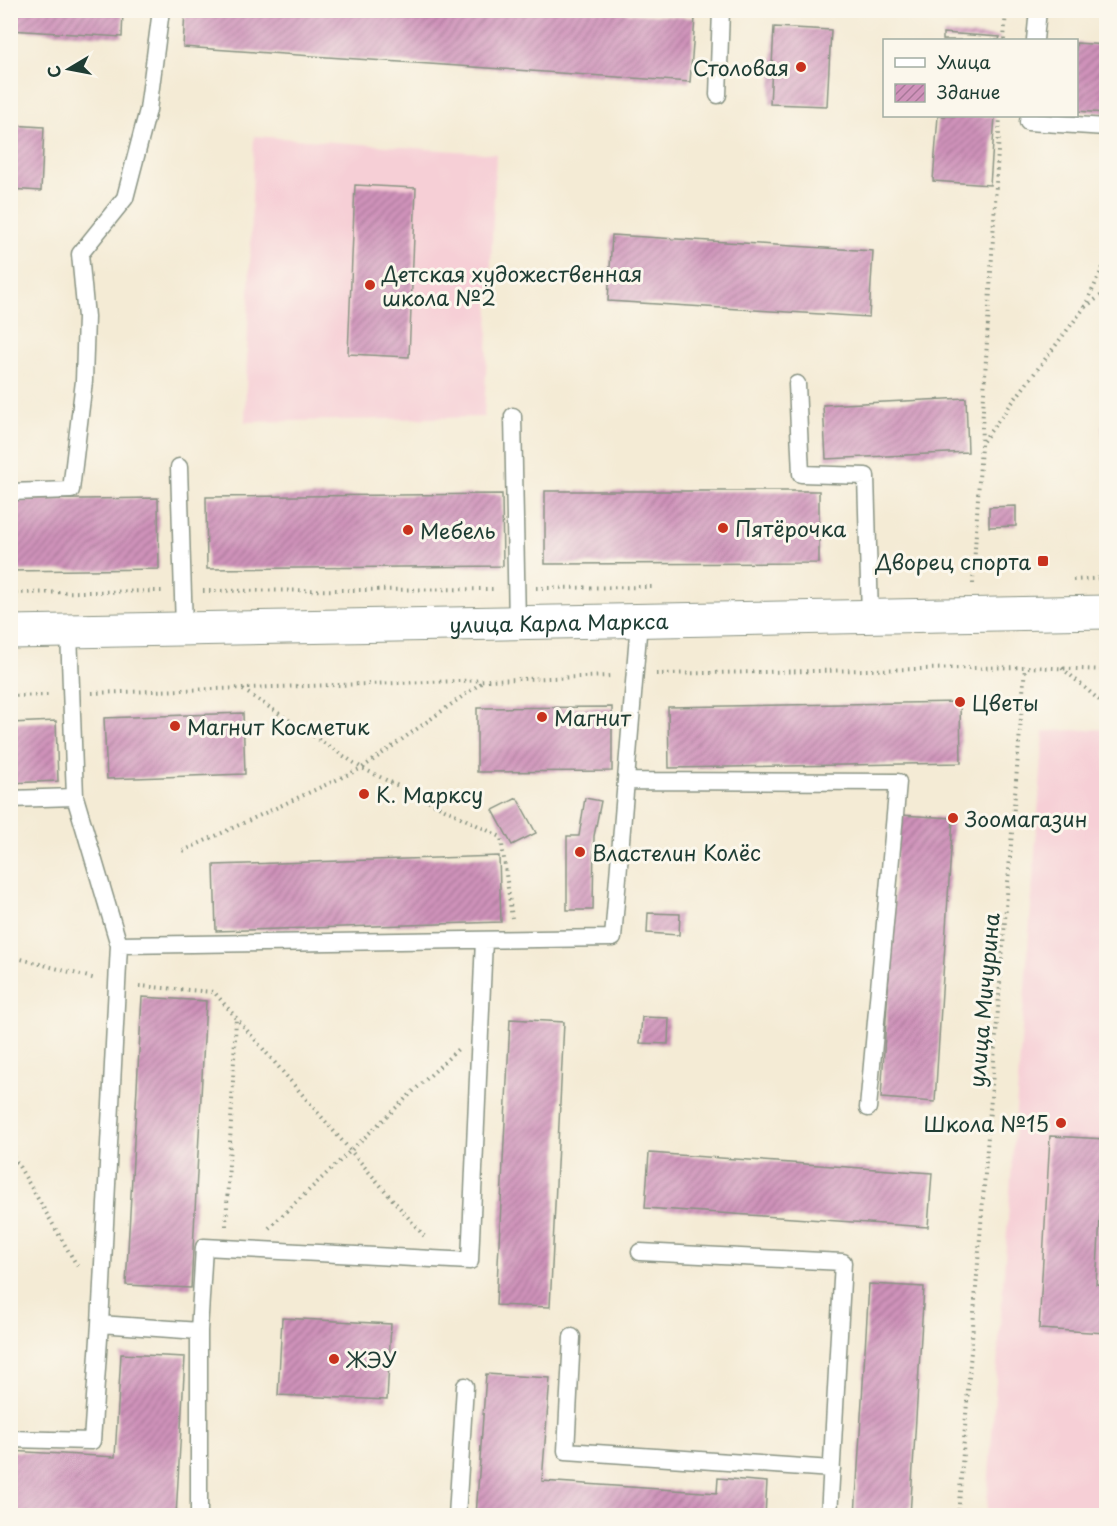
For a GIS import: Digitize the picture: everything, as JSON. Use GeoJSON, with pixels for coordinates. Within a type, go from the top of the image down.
{"type":"FeatureCollection","features":[{"type":"Feature","properties":{"kind":"street","name":"улица Карла Маркса"},"geometry":{"type":"LineString","coordinates":[[10,632],[1107,612]]}},
{"type":"Feature","properties":{"kind":"lane"},"geometry":{"type":"LineString","coordinates":[[10,492],[71,490],[84,381],[86,317],[80,254],[125,198],[148,110],[161,10]]}},
{"type":"Feature","properties":{"kind":"lane"},"geometry":{"type":"LineString","coordinates":[[718,95],[721,10]]}},
{"type":"Feature","properties":{"kind":"lane"},"geometry":{"type":"LineString","coordinates":[[1035,39],[1038,10]]}},
{"type":"Feature","properties":{"kind":"lane"},"geometry":{"type":"LineString","coordinates":[[1029,117],[1028,122],[1107,127]]}},
{"type":"Feature","properties":{"kind":"lane"},"geometry":{"type":"LineString","coordinates":[[797,384],[801,474],[866,476],[870,617]]}},
{"type":"Feature","properties":{"kind":"lane"},"geometry":{"type":"LineString","coordinates":[[513,416],[517,624]]}},
{"type":"Feature","properties":{"kind":"lane"},"geometry":{"type":"LineString","coordinates":[[179,467],[184,628]]}},
{"type":"Feature","properties":{"kind":"lane"},"geometry":{"type":"LineString","coordinates":[[118,945],[614,938],[639,622]]}},
{"type":"Feature","properties":{"kind":"lane"},"geometry":{"type":"LineString","coordinates":[[10,1439],[92,1441],[118,945],[75,796],[69,632]]}},
{"type":"Feature","properties":{"kind":"lane"},"geometry":{"type":"LineString","coordinates":[[627,781],[898,782],[868,1108]]}},
{"type":"Feature","properties":{"kind":"lane"},"geometry":{"type":"LineString","coordinates":[[10,799],[75,796]]}},
{"type":"Feature","properties":{"kind":"lane"},"geometry":{"type":"LineString","coordinates":[[199,1515],[199,1331],[204,1247],[470,1261],[484,940]]}},
{"type":"Feature","properties":{"kind":"lane"},"geometry":{"type":"LineString","coordinates":[[640,1252],[843,1262],[829,1515]]}},
{"type":"Feature","properties":{"kind":"lane"},"geometry":{"type":"LineString","coordinates":[[100,1315],[199,1331]]}},
{"type":"Feature","properties":{"kind":"lane"},"geometry":{"type":"LineString","coordinates":[[572,1337],[566,1451],[832,1468]]}},
{"type":"Feature","properties":{"kind":"lane"},"geometry":{"type":"LineString","coordinates":[[457,1515],[465,1386]]}},
{"type":"Feature","properties":{"kind":"path"},"geometry":{"type":"LineString","coordinates":[[1005,39],[1006,10]]}},
{"type":"Feature","properties":{"kind":"path"},"geometry":{"type":"LineString","coordinates":[[973,584],[983,442],[1000,117]]}},
{"type":"Feature","properties":{"kind":"path"},"geometry":{"type":"LineString","coordinates":[[983,442],[1084,308],[1107,261]]}},
{"type":"Feature","properties":{"kind":"path"},"geometry":{"type":"LineString","coordinates":[[1084,308],[1107,292]]}},
{"type":"Feature","properties":{"kind":"path"},"geometry":{"type":"LineString","coordinates":[[1062,580],[1107,578]]}},
{"type":"Feature","properties":{"kind":"path"},"geometry":{"type":"LineString","coordinates":[[962,584],[984,584]]}},
{"type":"Feature","properties":{"kind":"path"},"geometry":{"type":"LineString","coordinates":[[10,593],[657,587]]}},
{"type":"Feature","properties":{"kind":"path"},"geometry":{"type":"LineString","coordinates":[[10,696],[635,675],[1025,667],[1107,670]]}},
{"type":"Feature","properties":{"kind":"path","name":"улица Мичурина"},"geometry":{"type":"LineString","coordinates":[[958,1515],[1025,667]]}},
{"type":"Feature","properties":{"kind":"path"},"geometry":{"type":"LineString","coordinates":[[1062,668],[1107,706]]}},
{"type":"Feature","properties":{"kind":"path"},"geometry":{"type":"LineString","coordinates":[[183,851],[362,768],[484,681]]}},
{"type":"Feature","properties":{"kind":"path"},"geometry":{"type":"LineString","coordinates":[[242,690],[362,768],[501,837],[514,939]]}},
{"type":"Feature","properties":{"kind":"path"},"geometry":{"type":"LineString","coordinates":[[10,956],[117,985],[214,992],[444,1260]]}},
{"type":"Feature","properties":{"kind":"path"},"geometry":{"type":"LineString","coordinates":[[225,1248],[236,1017]]}},
{"type":"Feature","properties":{"kind":"path"},"geometry":{"type":"LineString","coordinates":[[247,1249],[480,1029]]}},
{"type":"Feature","properties":{"kind":"path"},"geometry":{"type":"LineString","coordinates":[[10,1151],[100,1315]]}},
{"type":"Feature","properties":{"kind":"shaded area","name":"Детская художественная школа №2"},"geometry":{"type":"Polygon","coordinates":[[[254,136],[496,154],[484,417],[245,422],[254,136]]]}},
{"type":"Feature","properties":{"kind":"shaded area","name":"Школа №15"},"geometry":{"type":"Polygon","coordinates":[[[1106,729],[1106,1515],[986,1516],[1044,731],[1106,729]]]}},
{"type":"Feature","properties":{"kind":"building"},"geometry":{"type":"Polygon","coordinates":[[[10,10],[123,10],[122,37],[10,30],[10,10]]]}},
{"type":"Feature","properties":{"kind":"building"},"geometry":{"type":"Polygon","coordinates":[[[185,10],[584,10],[695,18],[690,82],[183,47],[185,10]]]}},
{"type":"Feature","properties":{"kind":"building","name":"Столовая"},"geometry":{"type":"Polygon","coordinates":[[[774,27],[831,30],[827,106],[770,104],[774,27]]]}},
{"type":"Feature","properties":{"kind":"building"},"geometry":{"type":"Polygon","coordinates":[[[943,33],[1000,37],[999,39],[943,39],[943,33]]]}},
{"type":"Feature","properties":{"kind":"building"},"geometry":{"type":"Polygon","coordinates":[[[1078,43],[1106,45],[1106,113],[1078,111],[1078,43]]]}},
{"type":"Feature","properties":{"kind":"building"},"geometry":{"type":"Polygon","coordinates":[[[938,117],[995,117],[990,185],[933,181],[938,117]]]}},
{"type":"Feature","properties":{"kind":"building"},"geometry":{"type":"Polygon","coordinates":[[[10,125],[44,127],[41,191],[10,189],[10,125]]]}},
{"type":"Feature","properties":{"kind":"building"},"geometry":{"type":"Polygon","coordinates":[[[355,185],[416,188],[409,357],[348,354],[355,185]]]}},
{"type":"Feature","properties":{"kind":"building"},"geometry":{"type":"Polygon","coordinates":[[[612,235],[873,251],[869,317],[608,301],[612,235]]]}},
{"type":"Feature","properties":{"kind":"building"},"geometry":{"type":"Polygon","coordinates":[[[966,398],[968,452],[826,459],[823,405],[966,398]]]}},
{"type":"Feature","properties":{"kind":"building"},"geometry":{"type":"Polygon","coordinates":[[[1102,425],[1106,425],[1106,462],[1105,462],[1102,425]]]}},
{"type":"Feature","properties":{"kind":"building"},"geometry":{"type":"Polygon","coordinates":[[[545,491],[819,491],[819,563],[545,564],[545,491]]]}},
{"type":"Feature","properties":{"kind":"building"},"geometry":{"type":"Polygon","coordinates":[[[502,494],[503,566],[207,569],[206,497],[502,494]]]}},
{"type":"Feature","properties":{"kind":"building"},"geometry":{"type":"Polygon","coordinates":[[[158,498],[159,569],[10,571],[10,500],[158,498]]]}},
{"type":"Feature","properties":{"kind":"building"},"geometry":{"type":"Polygon","coordinates":[[[1016,506],[1016,526],[989,527],[989,507],[1016,506]]]}},
{"type":"Feature","properties":{"kind":"building"},"geometry":{"type":"Polygon","coordinates":[[[960,702],[961,763],[669,768],[668,707],[960,702]]]}},
{"type":"Feature","properties":{"kind":"building"},"geometry":{"type":"Polygon","coordinates":[[[612,707],[612,771],[477,772],[477,708],[612,707]]]}},
{"type":"Feature","properties":{"kind":"building"},"geometry":{"type":"Polygon","coordinates":[[[243,713],[245,774],[107,779],[104,718],[243,713]]]}},
{"type":"Feature","properties":{"kind":"building"},"geometry":{"type":"Polygon","coordinates":[[[56,721],[58,781],[10,783],[10,723],[56,721]]]}},
{"type":"Feature","properties":{"kind":"building"},"geometry":{"type":"Polygon","coordinates":[[[517,798],[536,833],[512,845],[493,810],[517,798]]]}},
{"type":"Feature","properties":{"kind":"building"},"geometry":{"type":"Polygon","coordinates":[[[585,798],[601,801],[594,836],[593,910],[567,910],[567,836],[579,836],[585,798]]]}},
{"type":"Feature","properties":{"kind":"building"},"geometry":{"type":"Polygon","coordinates":[[[899,815],[953,818],[935,1102],[881,1098],[899,815]]]}},
{"type":"Feature","properties":{"kind":"building"},"geometry":{"type":"Polygon","coordinates":[[[499,856],[501,922],[216,931],[214,865],[499,856]]]}},
{"type":"Feature","properties":{"kind":"building"},"geometry":{"type":"Polygon","coordinates":[[[648,913],[680,914],[679,935],[647,933],[648,913]]]}},
{"type":"Feature","properties":{"kind":"building"},"geometry":{"type":"Polygon","coordinates":[[[142,997],[206,1001],[191,1288],[126,1285],[142,997]]]}},
{"type":"Feature","properties":{"kind":"building"},"geometry":{"type":"Polygon","coordinates":[[[642,1017],[669,1018],[668,1044],[640,1043],[642,1017]]]}},
{"type":"Feature","properties":{"kind":"building"},"geometry":{"type":"Polygon","coordinates":[[[510,1019],[564,1022],[550,1307],[496,1305],[510,1019]]]}},
{"type":"Feature","properties":{"kind":"building"},"geometry":{"type":"Polygon","coordinates":[[[1050,1136],[1106,1139],[1106,1203],[1101,1203],[1096,1284],[1106,1285],[1106,1333],[1039,1329],[1050,1136]]]}},
{"type":"Feature","properties":{"kind":"building"},"geometry":{"type":"Polygon","coordinates":[[[649,1153],[932,1173],[928,1227],[645,1208],[649,1153]]]}},
{"type":"Feature","properties":{"kind":"building"},"geometry":{"type":"Polygon","coordinates":[[[869,1284],[924,1287],[910,1516],[855,1516],[869,1284]]]}},
{"type":"Feature","properties":{"kind":"building","name":"ЖЭУ"},"geometry":{"type":"Polygon","coordinates":[[[282,1318],[391,1324],[387,1400],[278,1395],[282,1318]]]}},
{"type":"Feature","properties":{"kind":"building"},"geometry":{"type":"Polygon","coordinates":[[[121,1354],[185,1357],[176,1516],[10,1516],[10,1451],[115,1457],[121,1354]]]}},
{"type":"Feature","properties":{"kind":"building"},"geometry":{"type":"Polygon","coordinates":[[[486,1374],[550,1378],[542,1481],[717,1493],[718,1478],[767,1482],[765,1516],[476,1516],[486,1374]]]}},
{"type":"Feature","properties":{"kind":"place","name":"Столовая"},"geometry":{"type":"Point","coordinates":[801,67]}},
{"type":"Feature","properties":{"kind":"place","name":"Детская художественная школа №2"},"geometry":{"type":"Point","coordinates":[370,285]}},
{"type":"Feature","properties":{"kind":"place","name":"Пятёрочка"},"geometry":{"type":"Point","coordinates":[723,528]}},
{"type":"Feature","properties":{"kind":"place","name":"Мебель"},"geometry":{"type":"Point","coordinates":[408,530]}},
{"type":"Feature","properties":{"kind":"place","name":"Дворец спорта"},"geometry":{"type":"Point","coordinates":[1043,561]}},
{"type":"Feature","properties":{"kind":"place","name":"Цветы"},"geometry":{"type":"Point","coordinates":[960,702]}},
{"type":"Feature","properties":{"kind":"place","name":"Магнит"},"geometry":{"type":"Point","coordinates":[542,717]}},
{"type":"Feature","properties":{"kind":"place","name":"Магнит Косметик"},"geometry":{"type":"Point","coordinates":[175,726]}},
{"type":"Feature","properties":{"kind":"place","name":"К. Марксу"},"geometry":{"type":"Point","coordinates":[364,794]}},
{"type":"Feature","properties":{"kind":"place","name":"Зоомагазин"},"geometry":{"type":"Point","coordinates":[953,818]}},
{"type":"Feature","properties":{"kind":"place","name":"Властелин Колёс"},"geometry":{"type":"Point","coordinates":[580,852]}},
{"type":"Feature","properties":{"kind":"place","name":"Школа №15"},"geometry":{"type":"Point","coordinates":[1061,1123]}},
{"type":"Feature","properties":{"kind":"place","name":"ЖЭУ"},"geometry":{"type":"Point","coordinates":[334,1359]}}]}
